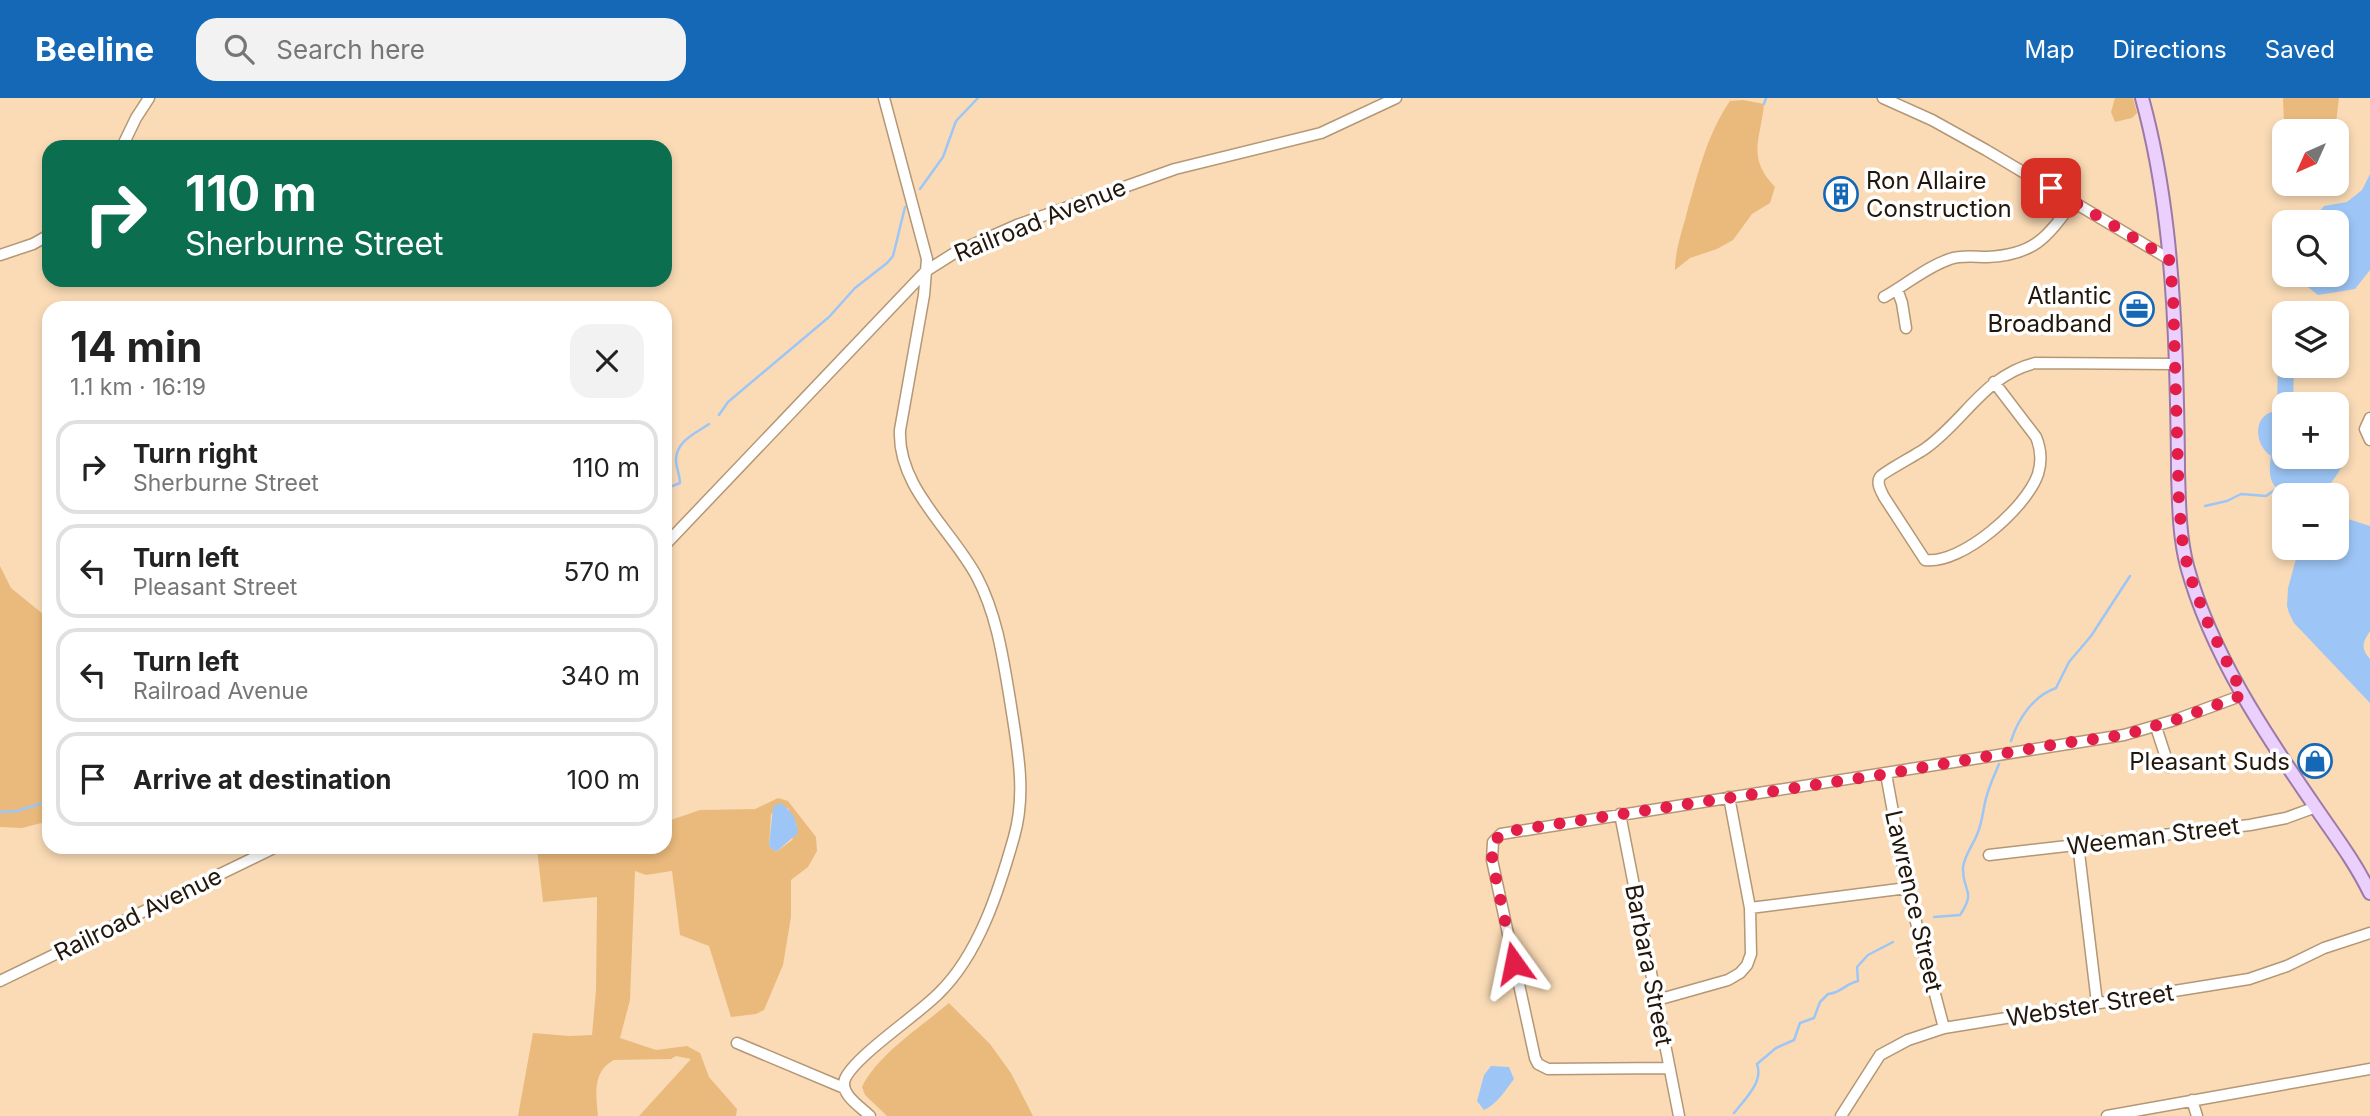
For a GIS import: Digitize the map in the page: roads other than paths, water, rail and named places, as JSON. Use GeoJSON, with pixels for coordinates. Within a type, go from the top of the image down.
{"type":"FeatureCollection","features":[{"type":"Feature","properties":{"kind":"main road"},"geometry":{"type":"LineString","coordinates":[[2142,98],[2159,178],[2173,293],[2179,509],[2183,547],[2190,576],[2207,621],[2243,695],[2350,856],[2370,893]]}},
{"type":"Feature","properties":{"kind":"street"},"geometry":{"type":"LineString","coordinates":[[125,140],[149,98]]}},
{"type":"Feature","properties":{"kind":"street"},"geometry":{"type":"LineString","coordinates":[[844,1088],[846,1077],[855,1066],[931,1002],[966,961],[985,920],[1014,839],[1021,790],[1003,657],[992,613],[978,579],[911,480],[900,452],[900,430],[926,271],[925,245],[884,98]]}},
{"type":"Feature","properties":{"kind":"street","name":"Railroad Avenue"},"geometry":{"type":"LineString","coordinates":[[672,538],[926,271],[956,251],[1017,225],[1175,169],[1321,133],[1396,98]]}},
{"type":"Feature","properties":{"kind":"street"},"geometry":{"type":"LineString","coordinates":[[1883,98],[1954,132],[2169,259]]}},
{"type":"Feature","properties":{"kind":"street"},"geometry":{"type":"LineString","coordinates":[[1884,297],[1950,259],[2002,256],[2038,243],[2052,230],[2073,202]]}},
{"type":"Feature","properties":{"kind":"street"},"geometry":{"type":"LineString","coordinates":[[0,255],[42,239]]}},
{"type":"Feature","properties":{"kind":"street"},"geometry":{"type":"LineString","coordinates":[[1897,289],[1906,328]]}},
{"type":"Feature","properties":{"kind":"street"},"geometry":{"type":"LineString","coordinates":[[1994,382],[2036,437],[2041,459],[2037,478],[2027,495],[1998,526],[1963,549],[1929,561],[1922,558],[1884,497],[1878,481],[1882,474],[1905,462],[1937,439],[1994,382],[2018,368],[2035,363],[2176,364]]}},
{"type":"Feature","properties":{"kind":"street"},"geometry":{"type":"LineString","coordinates":[[2370,418],[2365,429],[2370,440]]}},
{"type":"Feature","properties":{"kind":"street"},"geometry":{"type":"LineString","coordinates":[[1668,1068],[1556,1070],[1543,1067],[1535,1058],[1492,860],[1492,845],[1496,838],[1508,831],[2124,735],[2156,727],[2243,695]]}},
{"type":"Feature","properties":{"kind":"street"},"geometry":{"type":"LineString","coordinates":[[2156,727],[2169,767]]}},
{"type":"Feature","properties":{"kind":"street","name":"Lawrence Street"},"geometry":{"type":"LineString","coordinates":[[1886,774],[1907,888],[1944,1028]]}},
{"type":"Feature","properties":{"kind":"street"},"geometry":{"type":"LineString","coordinates":[[1657,1000],[1718,984],[1740,973],[1751,954],[1749,908],[1729,797]]}},
{"type":"Feature","properties":{"kind":"street","name":"Weeman Street"},"geometry":{"type":"LineString","coordinates":[[1989,855],[2250,825],[2286,818],[2316,807]]}},
{"type":"Feature","properties":{"kind":"street","name":"Barbara Street"},"geometry":{"type":"LineString","coordinates":[[1620,814],[1679,1116]]}},
{"type":"Feature","properties":{"kind":"street"},"geometry":{"type":"LineString","coordinates":[[2078,844],[2097,1003]]}},
{"type":"Feature","properties":{"kind":"street","name":"Railroad Avenue"},"geometry":{"type":"LineString","coordinates":[[0,981],[262,854]]}},
{"type":"Feature","properties":{"kind":"street"},"geometry":{"type":"LineString","coordinates":[[1749,908],[1907,888]]}},
{"type":"Feature","properties":{"kind":"street","name":"Webster Street"},"geometry":{"type":"LineString","coordinates":[[1841,1116],[1880,1055],[1908,1040],[1944,1028],[2249,979],[2287,966],[2324,948],[2370,933]]}},
{"type":"Feature","properties":{"kind":"street"},"geometry":{"type":"LineString","coordinates":[[737,1044],[844,1088],[870,1116]]}},
{"type":"Feature","properties":{"kind":"street"},"geometry":{"type":"LineString","coordinates":[[2107,1116],[2370,1069]]}},
{"type":"Feature","properties":{"kind":"street"},"geometry":{"type":"LineString","coordinates":[[2192,1100],[2197,1116]]}},
{"type":"Feature","properties":{"kind":"water"},"geometry":{"type":"Polygon","coordinates":[[[2370,174],[2370,270],[2355,289],[2318,295],[2308,287],[2349,287],[2349,210],[2320,210],[2324,206],[2347,202],[2362,190],[2370,174]]]}},
{"type":"Feature","properties":{"kind":"water"},"geometry":{"type":"Polygon","coordinates":[[[2272,412],[2272,469],[2340,469],[2331,483],[2273,483],[2270,471],[2271,456],[2261,445],[2258,431],[2259,424],[2272,412]]]}},
{"type":"Feature","properties":{"kind":"water"},"geometry":{"type":"Polygon","coordinates":[[[2349,519],[2370,526],[2370,631],[2364,645],[2370,659],[2370,703],[2294,623],[2287,606],[2288,588],[2296,560],[2349,560],[2349,519]]]}},
{"type":"Feature","properties":{"kind":"water"},"geometry":{"type":"Polygon","coordinates":[[[780,803],[793,816],[798,833],[776,852],[769,846],[773,807],[780,803]]]}},
{"type":"Feature","properties":{"kind":"water"},"geometry":{"type":"Polygon","coordinates":[[[1491,1066],[1509,1067],[1514,1079],[1497,1101],[1484,1110],[1477,1101],[1484,1075],[1491,1066]]]}},
{"type":"Feature","properties":{"kind":"waterway"},"geometry":{"type":"LineString","coordinates":[[920,189],[943,157],[956,121],[978,98]]}},
{"type":"Feature","properties":{"kind":"waterway"},"geometry":{"type":"LineString","coordinates":[[1764,104],[1766,98]]}},
{"type":"Feature","properties":{"kind":"waterway"},"geometry":{"type":"LineString","coordinates":[[719,415],[728,402],[829,317],[855,288],[887,263],[893,256],[905,207]]}},
{"type":"Feature","properties":{"kind":"waterway"},"geometry":{"type":"LineString","coordinates":[[2285,392],[2286,378]]}},
{"type":"Feature","properties":{"kind":"waterway"},"geometry":{"type":"LineString","coordinates":[[672,486],[680,483],[676,460],[679,448],[688,438],[709,424]]}},
{"type":"Feature","properties":{"kind":"waterway"},"geometry":{"type":"LineString","coordinates":[[2205,506],[2227,501],[2241,494],[2266,496],[2272,492]]}},
{"type":"Feature","properties":{"kind":"waterway"},"geometry":{"type":"LineString","coordinates":[[2011,741],[2028,709],[2040,697],[2056,688],[2069,662],[2091,636],[2130,576]]}},
{"type":"Feature","properties":{"kind":"waterway"},"geometry":{"type":"LineString","coordinates":[[1934,917],[1960,915],[1968,900],[1963,876],[1964,863],[1980,827],[1988,791],[1999,764]]}},
{"type":"Feature","properties":{"kind":"waterway"},"geometry":{"type":"LineString","coordinates":[[0,812],[17,811],[42,803]]}},
{"type":"Feature","properties":{"kind":"waterway"},"geometry":{"type":"LineString","coordinates":[[1734,1113],[1755,1084],[1758,1077],[1757,1064],[1776,1048],[1794,1040],[1800,1023],[1814,1018],[1820,1002],[1828,994],[1858,981],[1857,967],[1868,955],[1893,942]]}},
{"type":"Feature","properties":{"kind":"place","name":"Ron Allaire Construction"},"geometry":{"type":"Point","coordinates":[1841,194]}},
{"type":"Feature","properties":{"kind":"place","name":"Atlantic Broadband"},"geometry":{"type":"Point","coordinates":[2137,309]}},
{"type":"Feature","properties":{"kind":"place","name":"Pleasant Suds"},"geometry":{"type":"Point","coordinates":[2315,761]}}]}
